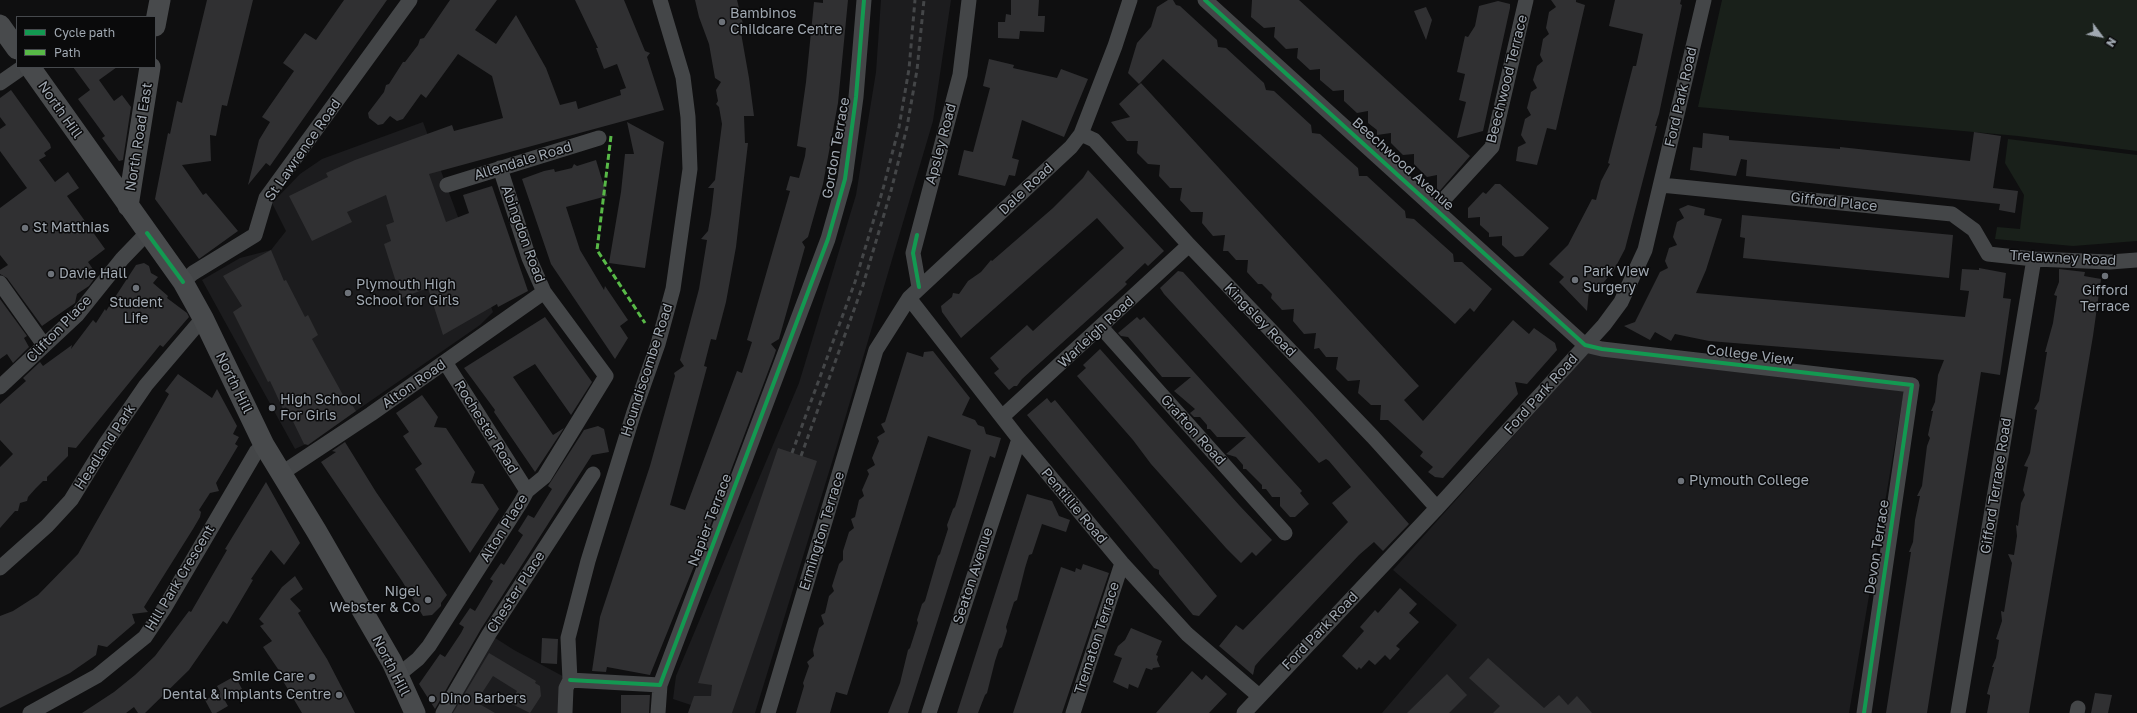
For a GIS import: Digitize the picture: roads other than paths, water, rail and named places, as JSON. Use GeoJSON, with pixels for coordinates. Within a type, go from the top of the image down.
{"type":"FeatureCollection","features":[{"type":"Feature","properties":{"kind":"main road"},"geometry":{"type":"LineString","coordinates":[[156,21],[160,0]]}},
{"type":"Feature","properties":{"kind":"main road"},"geometry":{"type":"LineString","coordinates":[[0,25],[16,48]]}},
{"type":"Feature","properties":{"kind":"main road","name":"North Hill"},"geometry":{"type":"LineString","coordinates":[[31,68],[183,282],[203,318],[264,445],[282,473],[392,662],[415,713]]}},
{"type":"Feature","properties":{"kind":"main road","name":"North Road East"},"geometry":{"type":"LineString","coordinates":[[128,206],[150,68]]}},
{"type":"Feature","properties":{"kind":"street","name":"St Lawrence Road"},"geometry":{"type":"LineString","coordinates":[[183,282],[193,273],[255,235],[266,198],[410,0]]}},
{"type":"Feature","properties":{"kind":"street","name":"Houndiscombe Road"},"geometry":{"type":"LineString","coordinates":[[565,713],[566,688],[570,680],[568,638],[588,561],[634,412],[660,338],[672,289],[690,169],[688,117],[683,77],[660,0]]}},
{"type":"Feature","properties":{"kind":"street","name":"Gordon Terrace"},"geometry":{"type":"LineString","coordinates":[[782,363],[828,239],[845,179],[856,97],[864,0]]}},
{"type":"Feature","properties":{"kind":"street","name":"Apsley Road"},"geometry":{"type":"LineString","coordinates":[[919,287],[913,253],[960,76],[969,0]]}},
{"type":"Feature","properties":{"kind":"street","name":"Dale Road"},"geometry":{"type":"LineString","coordinates":[[876,350],[909,298],[919,287],[1034,177],[1071,147],[1081,134],[1114,49],[1130,0]]}},
{"type":"Feature","properties":{"kind":"street","name":"Beechwood Avenue"},"geometry":{"type":"LineString","coordinates":[[1205,0],[1585,345]]}},
{"type":"Feature","properties":{"kind":"street","name":"Beechwood Terrace"},"geometry":{"type":"LineString","coordinates":[[1435,208],[1492,147],[1526,0]]}},
{"type":"Feature","properties":{"kind":"street","name":"Ford Park Road"},"geometry":{"type":"LineString","coordinates":[[1244,713],[1437,508],[1585,345],[1621,302],[1645,250],[1704,0]]}},
{"type":"Feature","properties":{"kind":"street"},"geometry":{"type":"LineString","coordinates":[[0,83],[22,68]]}},
{"type":"Feature","properties":{"kind":"street","name":"Kingsley Road"},"geometry":{"type":"LineString","coordinates":[[1081,134],[1094,140],[1189,246],[1373,437],[1437,508]]}},
{"type":"Feature","properties":{"kind":"street","name":"Allendale Road"},"geometry":{"type":"LineString","coordinates":[[447,185],[599,138]]}},
{"type":"Feature","properties":{"kind":"street","name":"Abingdon Road"},"geometry":{"type":"LineString","coordinates":[[500,168],[529,258],[544,292],[606,376]]}},
{"type":"Feature","properties":{"kind":"street","name":"Gifford Place"},"geometry":{"type":"LineString","coordinates":[[1661,185],[1952,214],[1974,230],[1988,254]]}},
{"type":"Feature","properties":{"kind":"street","name":"Clifton Place"},"geometry":{"type":"LineString","coordinates":[[0,387],[77,314],[122,259],[147,233]]}},
{"type":"Feature","properties":{"kind":"street","name":"Warleigh Road"},"geometry":{"type":"LineString","coordinates":[[1002,417],[1189,246]]}},
{"type":"Feature","properties":{"kind":"street","name":"Trelawney Road"},"geometry":{"type":"LineString","coordinates":[[1988,254],[2034,259],[2110,262],[2137,260]]}},
{"type":"Feature","properties":{"kind":"street","name":"Gifford Terrace Road"},"geometry":{"type":"LineString","coordinates":[[1958,713],[2034,259]]}},
{"type":"Feature","properties":{"kind":"street"},"geometry":{"type":"LineString","coordinates":[[0,283],[44,345]]}},
{"type":"Feature","properties":{"kind":"street","name":"Alton Road"},"geometry":{"type":"LineString","coordinates":[[282,473],[445,362],[544,292]]}},
{"type":"Feature","properties":{"kind":"street","name":"Pentillie Road"},"geometry":{"type":"LineString","coordinates":[[909,298],[1019,439],[1122,563],[1187,634],[1259,696]]}},
{"type":"Feature","properties":{"kind":"street","name":"Headland Park"},"geometry":{"type":"LineString","coordinates":[[0,568],[47,526],[71,500],[106,443],[146,385],[203,318]]}},
{"type":"Feature","properties":{"kind":"street","name":"Grafton Road"},"geometry":{"type":"LineString","coordinates":[[1101,327],[1285,533]]}},
{"type":"Feature","properties":{"kind":"street","name":"College View"},"geometry":{"type":"LineString","coordinates":[[1585,345],[1602,349],[1912,385]]}},
{"type":"Feature","properties":{"kind":"street","name":"Ermington Terrace"},"geometry":{"type":"LineString","coordinates":[[768,713],[876,350]]}},
{"type":"Feature","properties":{"kind":"street","name":"Rochester Road"},"geometry":{"type":"LineString","coordinates":[[445,362],[526,491]]}},
{"type":"Feature","properties":{"kind":"street","name":"Napier Terrace"},"geometry":{"type":"LineString","coordinates":[[658,713],[660,685],[782,363]]}},
{"type":"Feature","properties":{"kind":"street","name":"Alton Place"},"geometry":{"type":"LineString","coordinates":[[397,676],[418,659],[429,646],[521,502],[526,491],[544,477],[606,376]]}},
{"type":"Feature","properties":{"kind":"street","name":"Devon Terrace"},"geometry":{"type":"LineString","coordinates":[[1864,713],[1912,385]]}},
{"type":"Feature","properties":{"kind":"street","name":"Seaton Avenue"},"geometry":{"type":"LineString","coordinates":[[929,713],[1019,439]]}},
{"type":"Feature","properties":{"kind":"street","name":"Hill Park Crescent"},"geometry":{"type":"LineString","coordinates":[[30,713],[97,676],[144,637],[165,607],[256,452],[264,445]]}},
{"type":"Feature","properties":{"kind":"street","name":"Chester Place"},"geometry":{"type":"LineString","coordinates":[[443,713],[489,634],[593,474]]}},
{"type":"Feature","properties":{"kind":"street","name":"Trematon Terrace"},"geometry":{"type":"LineString","coordinates":[[1073,713],[1122,563]]}},
{"type":"Feature","properties":{"kind":"street"},"geometry":{"type":"LineString","coordinates":[[570,680],[660,685]]}},
{"type":"Feature","properties":{"kind":"railway"},"geometry":{"type":"LineString","coordinates":[[792,453],[855,282],[883,189],[899,127],[909,69],[915,0]]}},
{"type":"Feature","properties":{"kind":"railway"},"geometry":{"type":"LineString","coordinates":[[801,456],[863,285],[891,191],[907,127],[917,70],[924,0]]}},
{"type":"Feature","properties":{"kind":"place","name":"Bambinos Childcare Centre"},"geometry":{"type":"Point","coordinates":[722,22]}},
{"type":"Feature","properties":{"kind":"place","name":"St Matthias"},"geometry":{"type":"Point","coordinates":[25,228]}},
{"type":"Feature","properties":{"kind":"place","name":"Davie Hall"},"geometry":{"type":"Point","coordinates":[51,274]}},
{"type":"Feature","properties":{"kind":"place","name":"Gifford Terrace"},"geometry":{"type":"Point","coordinates":[2105,276]}},
{"type":"Feature","properties":{"kind":"place","name":"Park View Surgery"},"geometry":{"type":"Point","coordinates":[1575,280]}},
{"type":"Feature","properties":{"kind":"place","name":"Student Life"},"geometry":{"type":"Point","coordinates":[136,288]}},
{"type":"Feature","properties":{"kind":"place","name":"Plymouth High School for Girls"},"geometry":{"type":"Point","coordinates":[348,293]}},
{"type":"Feature","properties":{"kind":"place","name":"High School For Girls"},"geometry":{"type":"Point","coordinates":[272,408]}},
{"type":"Feature","properties":{"kind":"place","name":"Plymouth College"},"geometry":{"type":"Point","coordinates":[1681,481]}},
{"type":"Feature","properties":{"kind":"place","name":"Nigel Webster & Co"},"geometry":{"type":"Point","coordinates":[428,600]}},
{"type":"Feature","properties":{"kind":"place","name":"Smile Care"},"geometry":{"type":"Point","coordinates":[312,677]}},
{"type":"Feature","properties":{"kind":"place","name":"Dental & Implants Centre"},"geometry":{"type":"Point","coordinates":[339,695]}},
{"type":"Feature","properties":{"kind":"place","name":"Dino Barbers"},"geometry":{"type":"Point","coordinates":[432,699]}}]}
